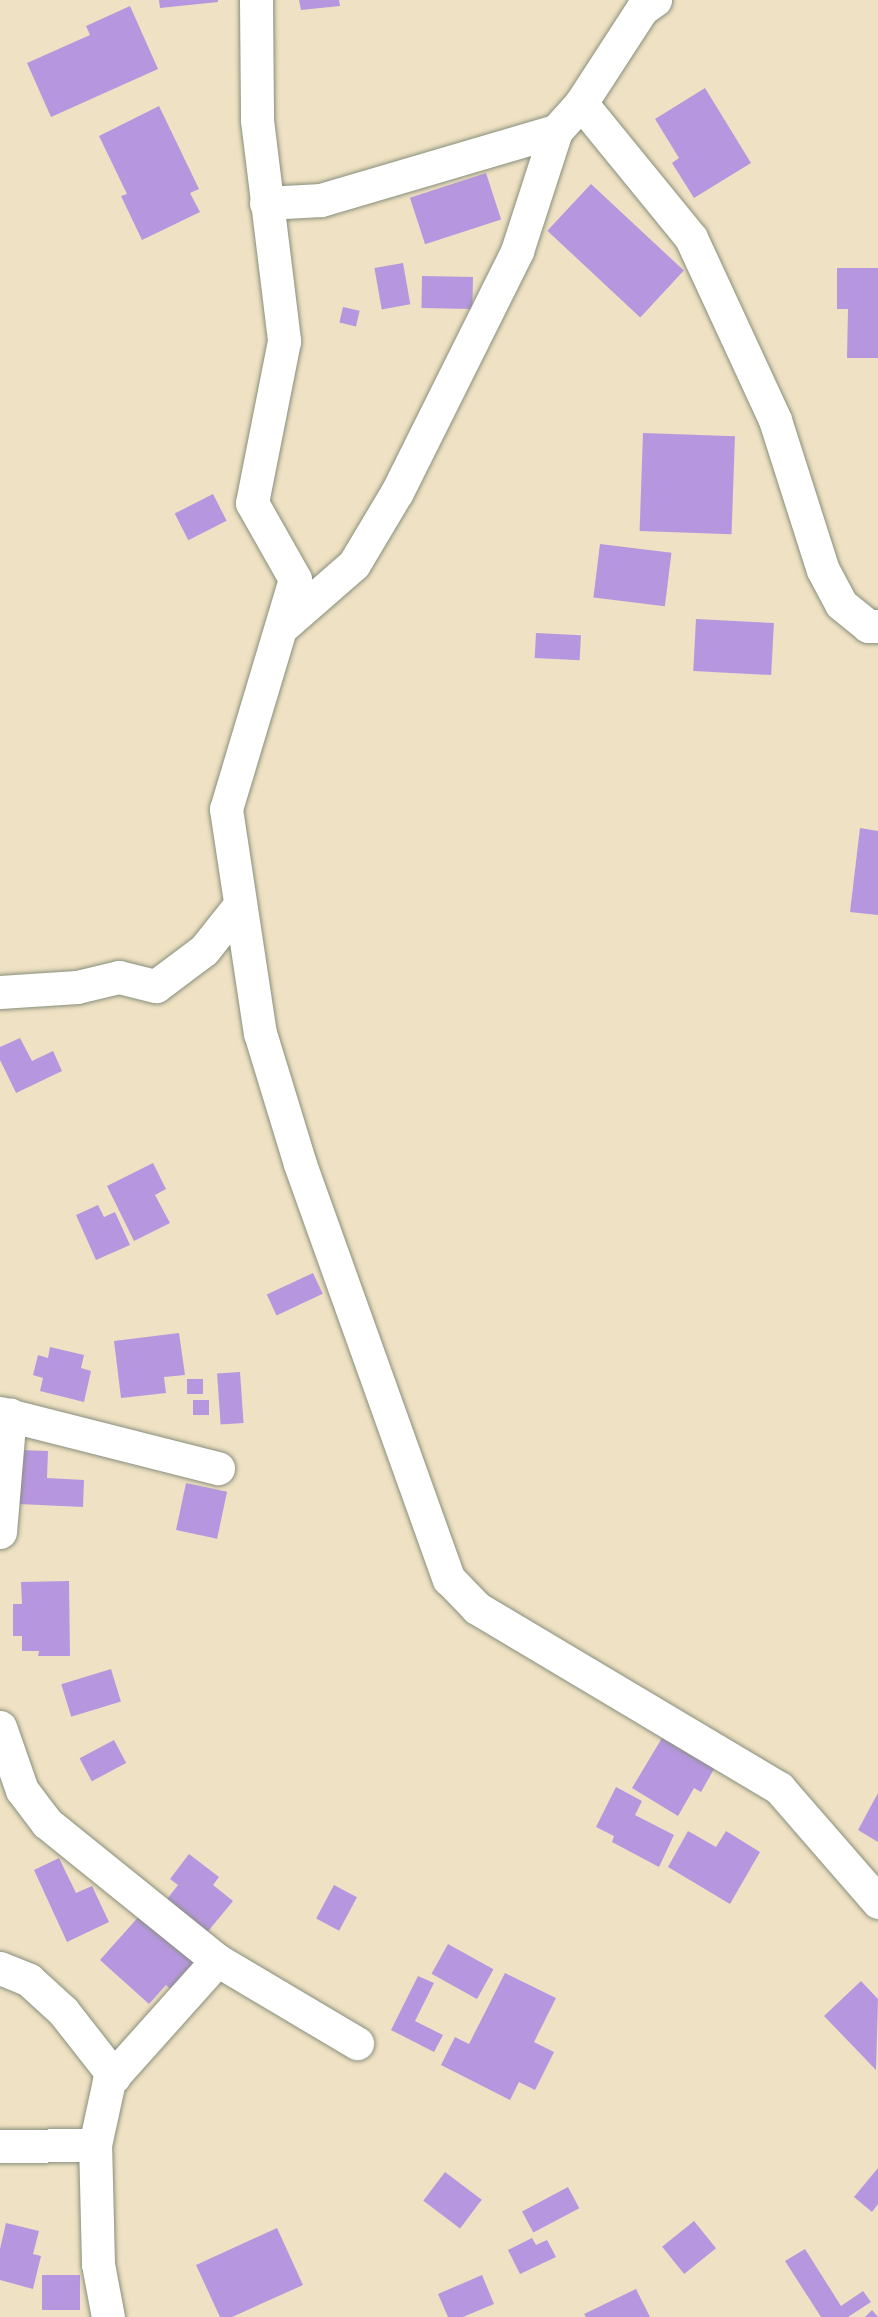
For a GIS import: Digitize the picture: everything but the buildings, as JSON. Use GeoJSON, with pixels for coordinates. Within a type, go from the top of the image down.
{"type":"FeatureCollection","features":[{"type":"Feature","properties":{"kind":"street"},"geometry":{"type":"LineString","coordinates":[[256,0],[257,120],[284,341],[252,503],[295,579],[283,626],[226,809],[260,1033],[294,1142],[449,1579],[477,1608],[778,1788],[878,1902]]}},
{"type":"Feature","properties":{"kind":"street"},"geometry":{"type":"LineString","coordinates":[[283,626],[354,564],[397,492],[517,251],[556,131],[581,103],[642,9],[655,0]]}},
{"type":"Feature","properties":{"kind":"street"},"geometry":{"type":"LineString","coordinates":[[581,103],[691,238],[776,420],[823,570],[841,604],[868,626],[878,626]]}},
{"type":"Feature","properties":{"kind":"street"},"geometry":{"type":"LineString","coordinates":[[266,203],[321,201],[556,131]]}},
{"type":"Feature","properties":{"kind":"street"},"geometry":{"type":"LineString","coordinates":[[0,992],[77,987],[119,977],[156,986],[204,950],[239,906]]}},
{"type":"Feature","properties":{"kind":"street"},"geometry":{"type":"LineString","coordinates":[[0,1532],[5,1414],[218,1468]]}},
{"type":"Feature","properties":{"kind":"street"},"geometry":{"type":"LineString","coordinates":[[0,1727],[22,1790],[47,1823],[217,1960],[357,2043]]}},
{"type":"Feature","properties":{"kind":"street"},"geometry":{"type":"LineString","coordinates":[[108,2317],[98,2264],[95,2145],[109,2081],[217,1960]]}},
{"type":"Feature","properties":{"kind":"street"},"geometry":{"type":"LineString","coordinates":[[0,1968],[29,1980],[63,2011],[114,2076]]}},
{"type":"Feature","properties":{"kind":"street"},"geometry":{"type":"LineString","coordinates":[[0,2146],[95,2145]]}}]}
